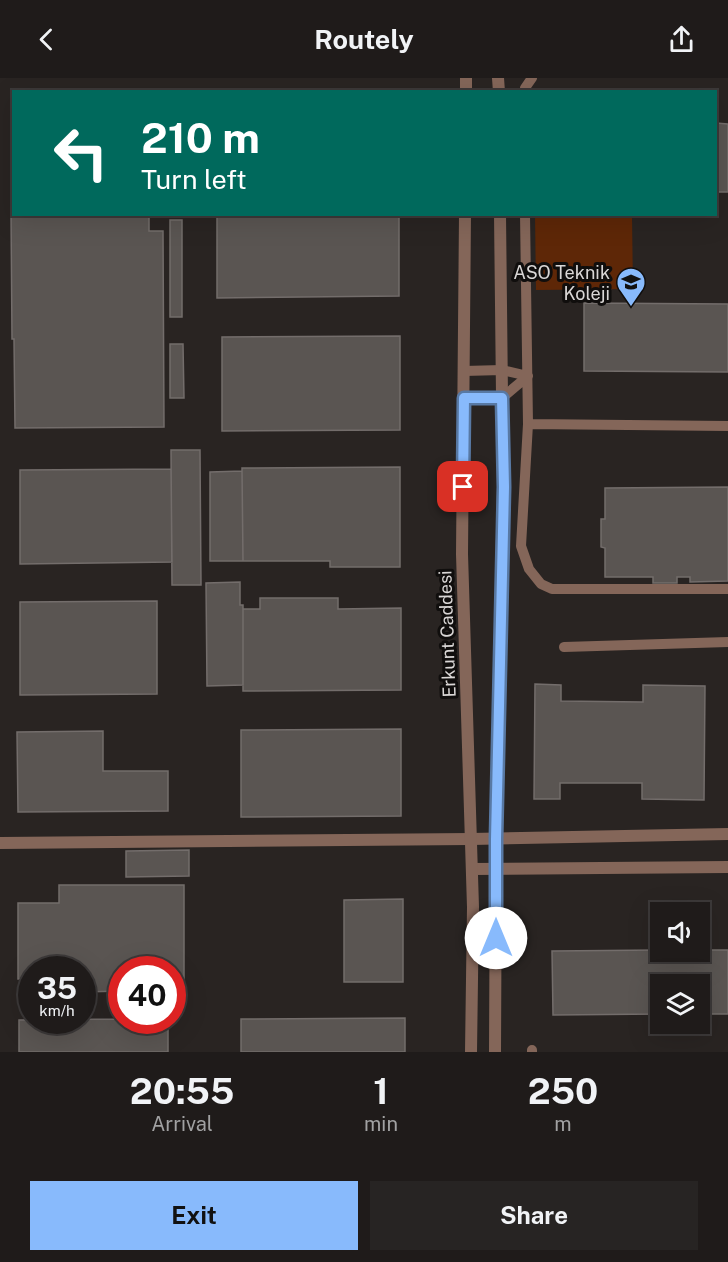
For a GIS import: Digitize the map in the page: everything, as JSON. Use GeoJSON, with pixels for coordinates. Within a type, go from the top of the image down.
{"type":"FeatureCollection","features":[{"type":"Feature","properties":{"kind":"street","name":"Erkunt Caddesi"},"geometry":{"type":"LineString","coordinates":[[465,216],[462,554],[473,907],[471,1052]]}},
{"type":"Feature","properties":{"kind":"street"},"geometry":{"type":"LineString","coordinates":[[495,1052],[496,839],[504,487],[500,216]]}},
{"type":"Feature","properties":{"kind":"street"},"geometry":{"type":"LineString","coordinates":[[0,843],[496,839],[728,834]]}},
{"type":"Feature","properties":{"kind":"street"},"geometry":{"type":"LineString","coordinates":[[472,869],[728,867]]}},
{"type":"Feature","properties":{"kind":"lane"},"geometry":{"type":"LineString","coordinates":[[525,216],[528,424],[521,546],[529,569],[541,584],[552,589],[728,589]]}},
{"type":"Feature","properties":{"kind":"lane"},"geometry":{"type":"LineString","coordinates":[[464,371],[502,370],[528,376]]}},
{"type":"Feature","properties":{"kind":"lane"},"geometry":{"type":"LineString","coordinates":[[464,398],[502,398],[528,376]]}},
{"type":"Feature","properties":{"kind":"lane"},"geometry":{"type":"LineString","coordinates":[[528,424],[728,426]]}},
{"type":"Feature","properties":{"kind":"lane"},"geometry":{"type":"LineString","coordinates":[[564,647],[728,642]]}},
{"type":"Feature","properties":{"kind":"shaded area"},"geometry":{"type":"Polygon","coordinates":[[[535,216],[632,216],[633,289],[536,290],[535,216]]]}},
{"type":"Feature","properties":{"kind":"building"},"geometry":{"type":"Polygon","coordinates":[[[12,107],[12,162],[11,163],[12,107]]]}},
{"type":"Feature","properties":{"kind":"building"},"geometry":{"type":"Polygon","coordinates":[[[717,123],[728,124],[728,192],[717,192],[717,123]]]}},
{"type":"Feature","properties":{"kind":"building"},"geometry":{"type":"Polygon","coordinates":[[[11,211],[12,216],[149,216],[149,231],[163,231],[164,427],[15,428],[14,339],[12,339],[11,211]]]}},
{"type":"Feature","properties":{"kind":"building"},"geometry":{"type":"Polygon","coordinates":[[[217,216],[399,216],[399,296],[217,298],[217,216]]]}},
{"type":"Feature","properties":{"kind":"building"},"geometry":{"type":"Polygon","coordinates":[[[170,220],[182,220],[182,317],[170,317],[170,220]]]}},
{"type":"Feature","properties":{"kind":"building"},"geometry":{"type":"Polygon","coordinates":[[[584,303],[728,304],[728,372],[584,371],[584,303]]]}},
{"type":"Feature","properties":{"kind":"building"},"geometry":{"type":"Polygon","coordinates":[[[400,336],[400,430],[222,431],[222,337],[400,336]]]}},
{"type":"Feature","properties":{"kind":"building"},"geometry":{"type":"Polygon","coordinates":[[[170,344],[183,344],[184,398],[170,398],[170,344]]]}},
{"type":"Feature","properties":{"kind":"building"},"geometry":{"type":"Polygon","coordinates":[[[171,450],[200,450],[201,585],[172,585],[171,450]]]}},
{"type":"Feature","properties":{"kind":"building"},"geometry":{"type":"Polygon","coordinates":[[[400,467],[400,567],[330,567],[330,561],[243,561],[242,468],[400,467]]]}},
{"type":"Feature","properties":{"kind":"building"},"geometry":{"type":"Polygon","coordinates":[[[171,469],[172,562],[20,564],[20,470],[171,469]]]}},
{"type":"Feature","properties":{"kind":"building"},"geometry":{"type":"Polygon","coordinates":[[[242,471],[243,561],[210,561],[210,472],[242,471]]]}},
{"type":"Feature","properties":{"kind":"building"},"geometry":{"type":"Polygon","coordinates":[[[728,487],[728,581],[690,582],[690,577],[677,577],[677,583],[653,583],[653,577],[605,577],[605,548],[601,547],[601,519],[605,519],[605,488],[728,487]]]}},
{"type":"Feature","properties":{"kind":"building"},"geometry":{"type":"Polygon","coordinates":[[[240,582],[240,605],[243,605],[243,685],[207,686],[206,583],[240,582]]]}},
{"type":"Feature","properties":{"kind":"building"},"geometry":{"type":"Polygon","coordinates":[[[260,598],[338,598],[338,609],[401,608],[401,690],[243,691],[243,609],[260,609],[260,598]]]}},
{"type":"Feature","properties":{"kind":"building"},"geometry":{"type":"Polygon","coordinates":[[[157,601],[157,694],[20,695],[20,602],[157,601]]]}},
{"type":"Feature","properties":{"kind":"building"},"geometry":{"type":"Polygon","coordinates":[[[535,684],[561,685],[561,701],[643,702],[643,685],[705,686],[704,800],[642,799],[642,783],[560,783],[560,799],[534,799],[535,684]]]}},
{"type":"Feature","properties":{"kind":"building"},"geometry":{"type":"Polygon","coordinates":[[[401,729],[401,816],[241,817],[241,730],[401,729]]]}},
{"type":"Feature","properties":{"kind":"building"},"geometry":{"type":"Polygon","coordinates":[[[103,731],[103,771],[168,771],[168,811],[18,812],[17,732],[103,731]]]}},
{"type":"Feature","properties":{"kind":"building"},"geometry":{"type":"Polygon","coordinates":[[[189,850],[189,876],[126,877],[126,851],[189,850]]]}},
{"type":"Feature","properties":{"kind":"building"},"geometry":{"type":"Polygon","coordinates":[[[59,885],[184,885],[184,956],[108,956],[108,991],[96,992],[96,956],[18,956],[18,903],[59,903],[59,885]]]}},
{"type":"Feature","properties":{"kind":"building"},"geometry":{"type":"Polygon","coordinates":[[[403,899],[403,982],[344,982],[344,900],[403,899]]]}},
{"type":"Feature","properties":{"kind":"building"},"geometry":{"type":"Polygon","coordinates":[[[650,950],[650,962],[710,962],[710,950],[728,950],[728,1014],[710,1014],[710,974],[650,974],[650,1014],[553,1015],[552,951],[650,950]]]}},
{"type":"Feature","properties":{"kind":"building"},"geometry":{"type":"Polygon","coordinates":[[[405,1018],[405,1052],[241,1052],[241,1019],[405,1018]]]}},
{"type":"Feature","properties":{"kind":"building"},"geometry":{"type":"Polygon","coordinates":[[[96,1019],[108,1019],[108,1034],[168,1034],[168,1052],[19,1052],[19,1034],[96,1034],[96,1019]]]}},
{"type":"Feature","properties":{"kind":"place","name":"ASO Teknik Koleji"},"geometry":{"type":"Point","coordinates":[631,308]}},
{"type":"Feature","properties":{"kind":"route"},"geometry":{"type":"LineString","coordinates":[[463,487],[464,398],[502,398],[504,487],[496,938]]}}]}
